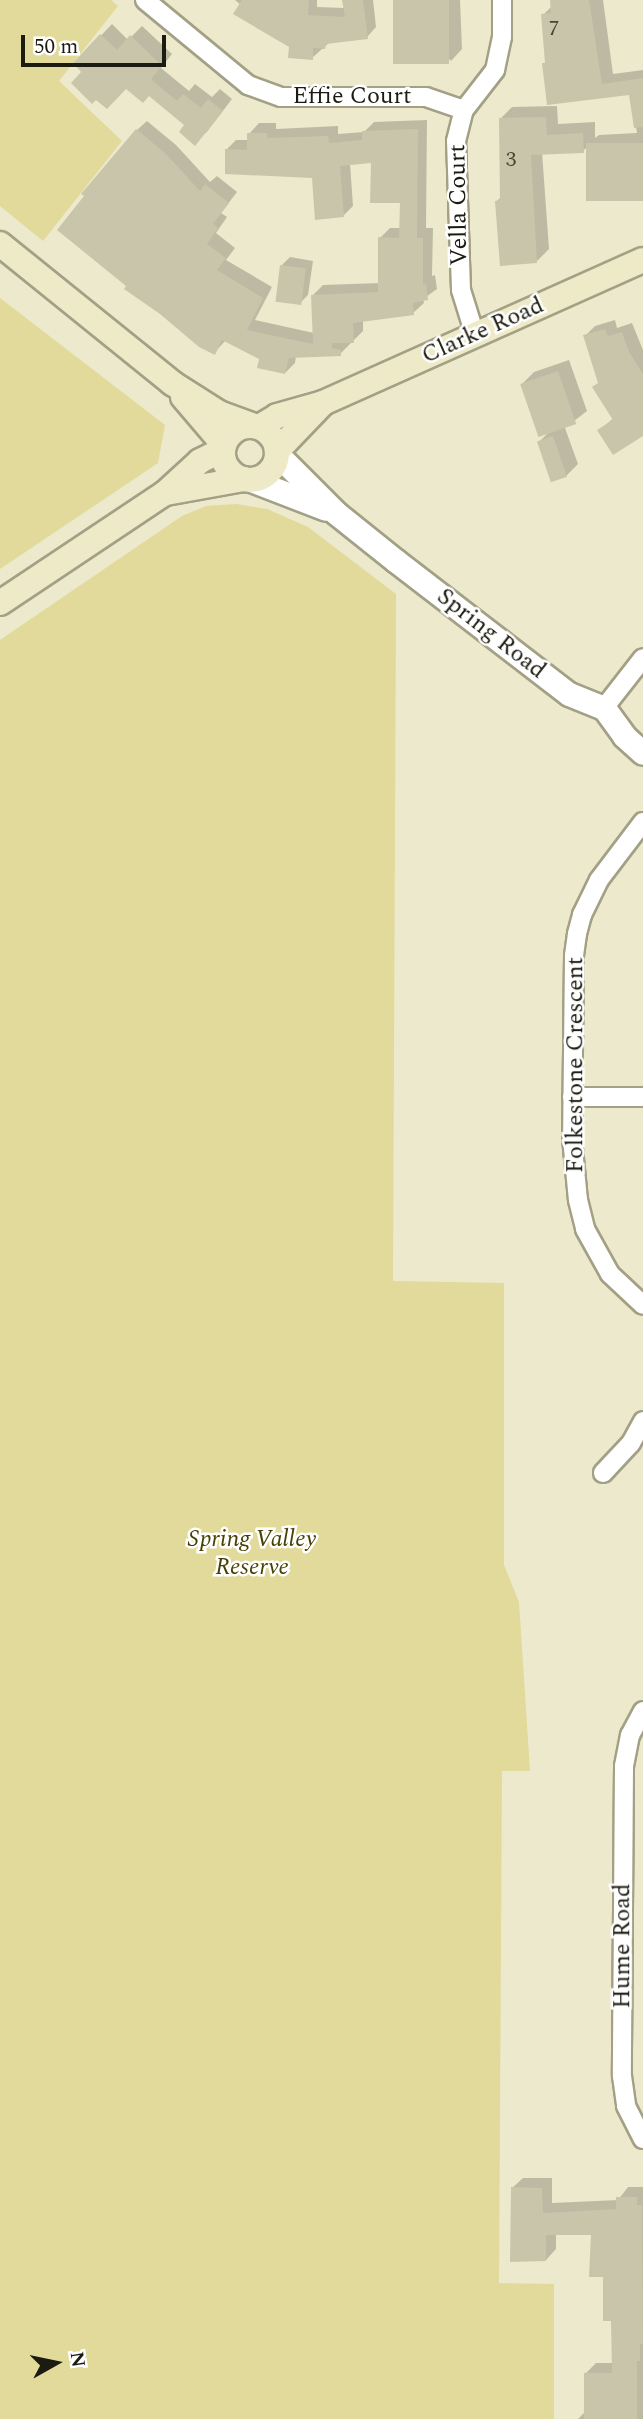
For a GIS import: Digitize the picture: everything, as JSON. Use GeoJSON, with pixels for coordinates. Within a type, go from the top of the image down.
{"type":"FeatureCollection","features":[{"type":"Feature","properties":{"kind":"main road"},"geometry":{"type":"LineString","coordinates":[[0,244],[172,383],[219,413],[256,427],[271,437],[277,453],[269,472],[247,479],[165,493]]}},
{"type":"Feature","properties":{"kind":"main road","name":"Clarke Road"},"geometry":{"type":"LineString","coordinates":[[256,427],[297,408],[323,403],[475,335],[640,268]]}},
{"type":"Feature","properties":{"kind":"main road"},"geometry":{"type":"LineString","coordinates":[[172,383],[224,447],[226,465],[247,479]]}},
{"type":"Feature","properties":{"kind":"main road","name":"Clarke Road"},"geometry":{"type":"LineString","coordinates":[[277,453],[323,403]]}},
{"type":"Feature","properties":{"kind":"main road"},"geometry":{"type":"LineString","coordinates":[[0,603],[165,493],[200,461],[224,447],[236,430],[256,427]]}},
{"type":"Feature","properties":{"kind":"street","name":"Effie Court"},"geometry":{"type":"LineString","coordinates":[[145,0],[248,85],[281,97],[426,97],[464,110]]}},
{"type":"Feature","properties":{"kind":"street","name":"Vella Court"},"geometry":{"type":"LineString","coordinates":[[475,335],[464,306],[460,270],[456,141],[464,110],[495,70],[502,37],[502,0]]}},
{"type":"Feature","properties":{"kind":"street","name":"Spring Road"},"geometry":{"type":"LineString","coordinates":[[277,453],[336,513],[562,689],[604,708],[624,736],[643,753]]}},
{"type":"Feature","properties":{"kind":"street","name":"Spring Road"},"geometry":{"type":"LineString","coordinates":[[247,479],[336,513]]}},
{"type":"Feature","properties":{"kind":"street"},"geometry":{"type":"LineString","coordinates":[[604,708],[643,659]]}},
{"type":"Feature","properties":{"kind":"street","name":"Folkestone Crescent"},"geometry":{"type":"LineString","coordinates":[[643,822],[599,880],[582,915],[577,934],[574,956],[572,1097],[574,1168],[585,1229],[610,1274],[643,1305]]}},
{"type":"Feature","properties":{"kind":"street"},"geometry":{"type":"LineString","coordinates":[[572,1097],[643,1097]]}},
{"type":"Feature","properties":{"kind":"street"},"geometry":{"type":"LineString","coordinates":[[603,1473],[631,1443],[643,1421]]}},
{"type":"Feature","properties":{"kind":"street","name":"Hume Road"},"geometry":{"type":"LineString","coordinates":[[643,1712],[630,1735],[624,1766],[622,2068],[626,2106],[643,2139]]}},
{"type":"Feature","properties":{"kind":"green space"},"geometry":{"type":"Polygon","coordinates":[[[0,0],[111,0],[118,6],[59,81],[122,141],[43,241],[0,206],[0,0]]]}},
{"type":"Feature","properties":{"kind":"green space"},"geometry":{"type":"Polygon","coordinates":[[[0,298],[165,425],[158,463],[0,569],[0,298]]]}},
{"type":"Feature","properties":{"kind":"green space","name":"Spring Valley Reserve"},"geometry":{"type":"Polygon","coordinates":[[[236,504],[267,509],[308,527],[396,594],[393,1281],[504,1283],[504,1565],[519,1602],[530,1771],[502,1771],[499,2283],[554,2284],[554,2419],[0,2419],[0,640],[182,516],[206,506],[236,504]]]}},
{"type":"Feature","properties":{"kind":"building"},"geometry":{"type":"Polygon","coordinates":[[[242,0],[309,0],[308,15],[345,17],[342,0],[363,0],[368,39],[326,44],[325,49],[313,48],[313,60],[288,58],[289,47],[233,14],[242,0]]]}},
{"type":"Feature","properties":{"kind":"building"},"geometry":{"type":"Polygon","coordinates":[[[393,0],[449,0],[449,64],[393,64],[393,0]]]}},
{"type":"Feature","properties":{"kind":"building"},"geometry":{"type":"Polygon","coordinates":[[[550,0],[589,0],[602,84],[643,78],[643,127],[634,128],[629,95],[547,105],[542,63],[545,63],[541,14],[551,13],[550,0]]]}},
{"type":"Feature","properties":{"kind":"building"},"geometry":{"type":"Polygon","coordinates":[[[100,34],[117,50],[130,35],[162,66],[151,79],[177,101],[183,94],[201,108],[208,99],[223,111],[195,146],[179,132],[184,125],[149,96],[143,103],[126,89],[107,109],[96,100],[92,104],[71,83],[81,72],[73,63],[100,34]]]}},
{"type":"Feature","properties":{"kind":"building"},"geometry":{"type":"Polygon","coordinates":[[[546,117],[547,135],[583,133],[584,153],[531,155],[537,263],[500,266],[495,201],[500,200],[499,118],[546,117]]]}},
{"type":"Feature","properties":{"kind":"building"},"geometry":{"type":"Polygon","coordinates":[[[136,129],[166,154],[200,191],[205,184],[229,203],[213,224],[218,228],[207,244],[226,258],[217,270],[263,298],[247,330],[313,344],[311,295],[378,292],[378,237],[399,238],[400,203],[370,203],[371,163],[340,166],[344,217],[315,220],[312,178],[225,174],[225,149],[247,150],[247,133],[267,133],[267,138],[328,136],[329,143],[362,140],[362,131],[418,129],[417,238],[423,238],[423,285],[426,284],[428,300],[413,303],[414,315],[353,323],[354,343],[332,343],[332,348],[341,350],[341,356],[289,358],[285,374],[257,368],[259,359],[222,340],[215,355],[199,347],[160,314],[124,289],[126,286],[57,230],[84,196],[81,194],[136,129]]]}},
{"type":"Feature","properties":{"kind":"building"},"geometry":{"type":"Polygon","coordinates":[[[586,143],[643,143],[643,201],[586,201],[586,143]]]}},
{"type":"Feature","properties":{"kind":"building"},"geometry":{"type":"Polygon","coordinates":[[[280,265],[306,268],[301,305],[275,302],[280,265]]]}},
{"type":"Feature","properties":{"kind":"building"},"geometry":{"type":"Polygon","coordinates":[[[605,329],[608,336],[622,332],[629,352],[643,374],[643,436],[613,455],[597,430],[613,420],[592,387],[598,383],[583,335],[605,329]]]}},
{"type":"Feature","properties":{"kind":"building"},"geometry":{"type":"Polygon","coordinates":[[[558,371],[576,424],[538,437],[520,384],[558,371]]]}},
{"type":"Feature","properties":{"kind":"building"},"geometry":{"type":"Polygon","coordinates":[[[553,436],[567,477],[551,482],[537,442],[553,436]]]}},
{"type":"Feature","properties":{"kind":"building"},"geometry":{"type":"Polygon","coordinates":[[[511,2187],[542,2188],[543,2213],[616,2209],[616,2197],[637,2197],[637,2205],[642,2205],[643,2344],[640,2344],[640,2361],[637,2361],[637,2419],[584,2419],[584,2373],[612,2373],[611,2321],[603,2321],[603,2277],[589,2277],[591,2235],[546,2235],[546,2261],[510,2262],[511,2187]]]}}]}
